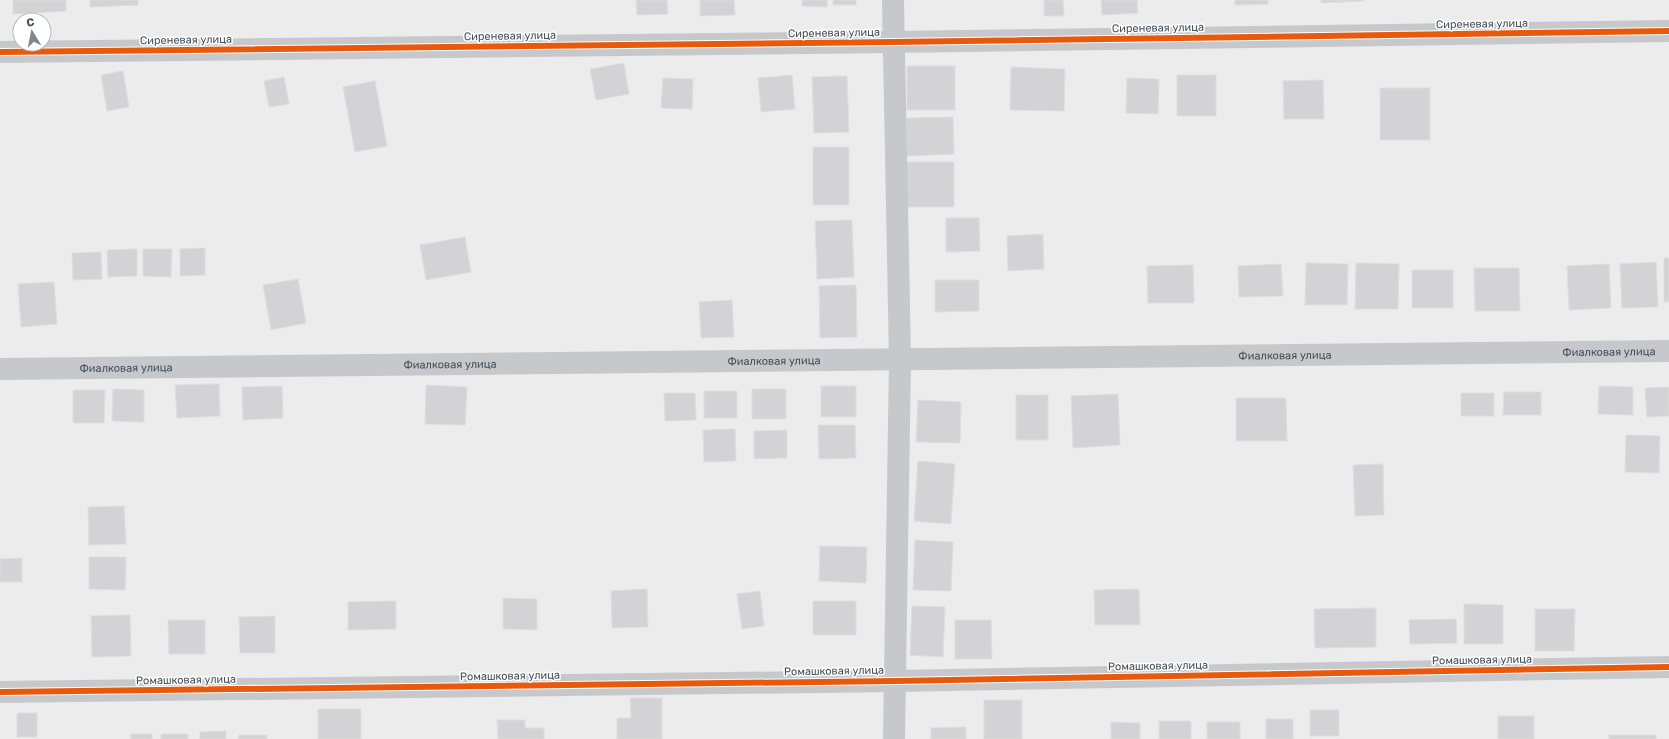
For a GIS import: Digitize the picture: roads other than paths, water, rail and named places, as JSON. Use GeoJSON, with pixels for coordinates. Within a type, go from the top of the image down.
{"type":"FeatureCollection","features":[{"type":"Feature","properties":{"kind":"street"},"geometry":{"type":"LineString","coordinates":[[893,0],[900,360],[894,739]]}},
{"type":"Feature","properties":{"kind":"street","name":"Сиреневая улица"},"geometry":{"type":"LineString","coordinates":[[0,52],[894,42],[1669,31]]}},
{"type":"Feature","properties":{"kind":"street","name":"Фиалковая улица"},"geometry":{"type":"LineString","coordinates":[[0,369],[1669,351]]}},
{"type":"Feature","properties":{"kind":"street","name":"Ромашковая улица"},"geometry":{"type":"LineString","coordinates":[[0,692],[895,681],[1669,667]]}}]}
